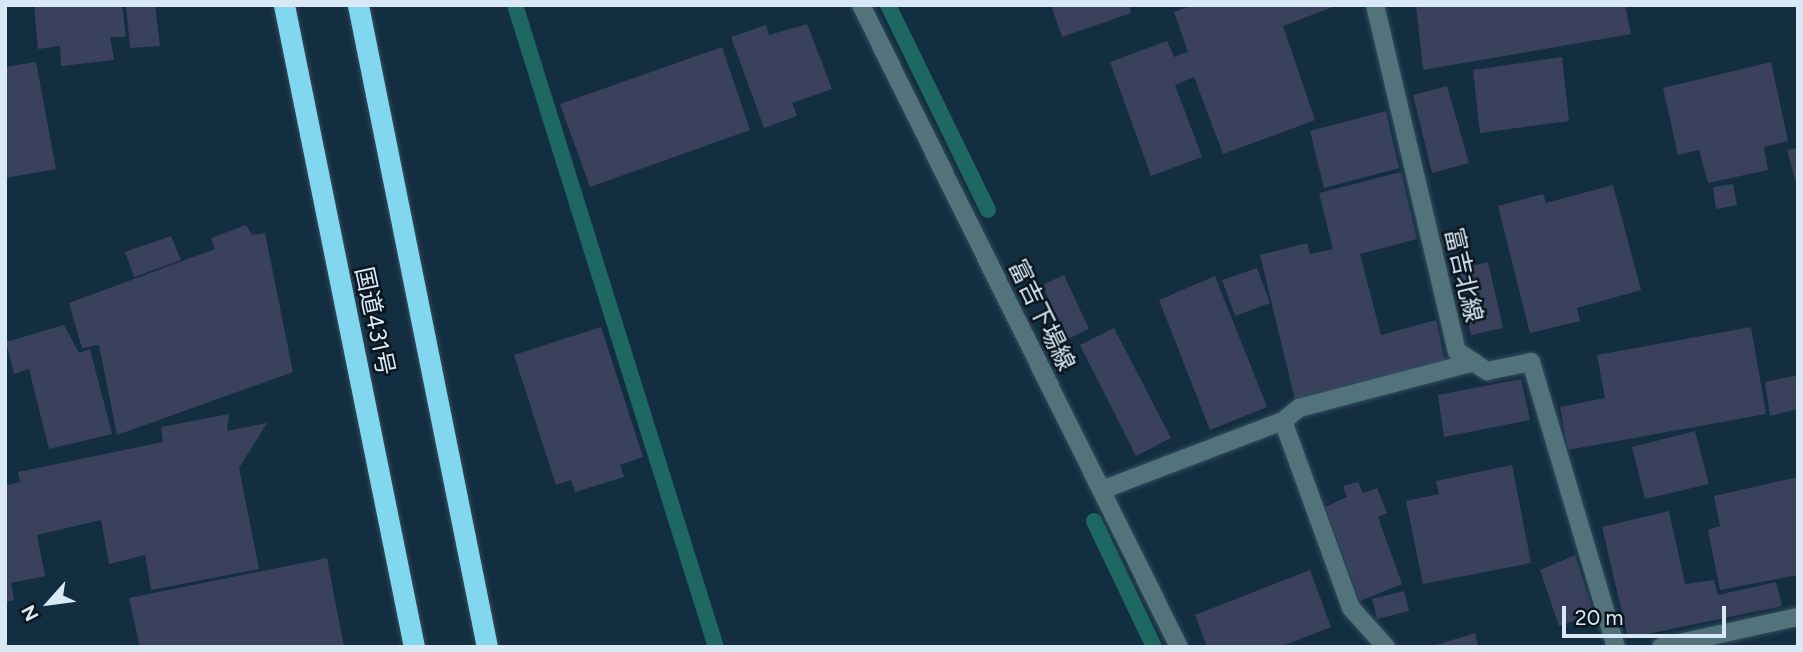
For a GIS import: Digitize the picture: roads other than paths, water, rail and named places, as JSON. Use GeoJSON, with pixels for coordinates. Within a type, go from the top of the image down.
{"type":"FeatureCollection","features":[{"type":"Feature","properties":{"kind":"highway","name":"国道431号"},"geometry":{"type":"LineString","coordinates":[[284,5],[414,647]]}},
{"type":"Feature","properties":{"kind":"highway","name":"国道431号"},"geometry":{"type":"LineString","coordinates":[[358,5],[487,647]]}},
{"type":"Feature","properties":{"kind":"street","name":"富吉下場線"},"geometry":{"type":"LineString","coordinates":[[861,5],[1179,647]]}},
{"type":"Feature","properties":{"kind":"street","name":"富吉北線"},"geometry":{"type":"LineString","coordinates":[[1375,5],[1457,351],[1474,362]]}},
{"type":"Feature","properties":{"kind":"street"},"geometry":{"type":"LineString","coordinates":[[1102,490],[1283,421],[1299,408],[1474,362],[1487,371],[1531,362],[1616,647]]}},
{"type":"Feature","properties":{"kind":"street"},"geometry":{"type":"LineString","coordinates":[[1283,421],[1351,608],[1386,647]]}},
{"type":"Feature","properties":{"kind":"street"},"geometry":{"type":"LineString","coordinates":[[1661,647],[1798,617]]}},
{"type":"Feature","properties":{"kind":"waterway"},"geometry":{"type":"LineString","coordinates":[[515,5],[716,647]]}},
{"type":"Feature","properties":{"kind":"waterway"},"geometry":{"type":"LineString","coordinates":[[888,5],[988,210]]}},
{"type":"Feature","properties":{"kind":"waterway"},"geometry":{"type":"LineString","coordinates":[[1094,521],[1154,647]]}}]}
